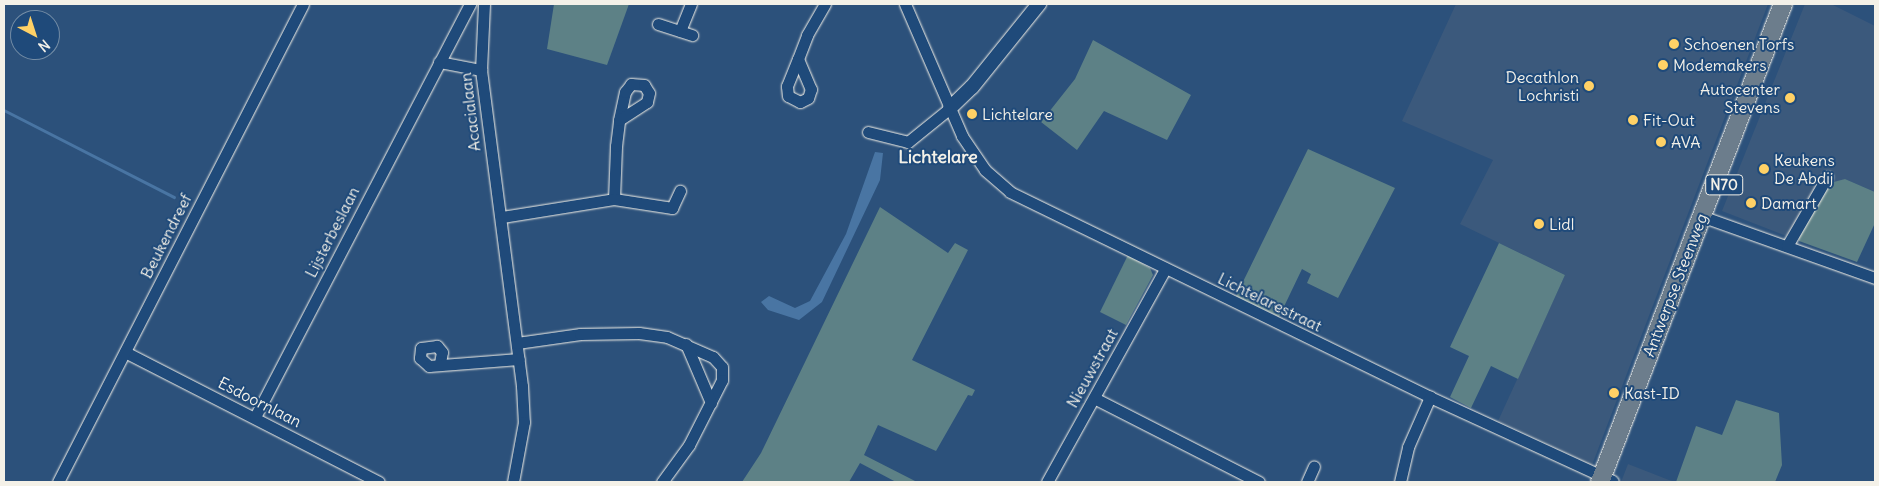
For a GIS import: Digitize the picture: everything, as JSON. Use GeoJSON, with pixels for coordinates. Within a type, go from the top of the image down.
{"type":"FeatureCollection","features":[{"type":"Feature","properties":{"kind":"main road","name":"Antwerpse Steenweg"},"geometry":{"type":"LineString","coordinates":[[1607,480],[1706,218],[1782,4]]}},
{"type":"Feature","properties":{"kind":"main road","name":"Antwerpse Steenweg"},"geometry":{"type":"LineString","coordinates":[[1706,218],[1793,4]]}},
{"type":"Feature","properties":{"kind":"street","name":"Beukendreef"},"geometry":{"type":"LineString","coordinates":[[58,482],[303,4]]}},
{"type":"Feature","properties":{"kind":"street","name":"Lijsterbeslaan"},"geometry":{"type":"LineString","coordinates":[[255,417],[470,4]]}},
{"type":"Feature","properties":{"kind":"street","name":"Acacialaan"},"geometry":{"type":"LineString","coordinates":[[484,4],[481,70],[502,217],[519,359],[524,422],[513,482]]}},
{"type":"Feature","properties":{"kind":"street"},"geometry":{"type":"LineString","coordinates":[[680,31],[691,4]]}},
{"type":"Feature","properties":{"kind":"street"},"geometry":{"type":"LineString","coordinates":[[798,59],[825,4]]}},
{"type":"Feature","properties":{"kind":"street","name":"Lichtelarestraat"},"geometry":{"type":"LineString","coordinates":[[905,4],[962,136],[996,182],[1165,269],[1430,398],[1607,480]]}},
{"type":"Feature","properties":{"kind":"street"},"geometry":{"type":"LineString","coordinates":[[868,132],[908,142],[950,108],[972,87],[1039,4]]}},
{"type":"Feature","properties":{"kind":"street"},"geometry":{"type":"LineString","coordinates":[[658,24],[692,35]]}},
{"type":"Feature","properties":{"kind":"street"},"geometry":{"type":"LineString","coordinates":[[439,62],[481,70]]}},
{"type":"Feature","properties":{"kind":"street"},"geometry":{"type":"LineString","coordinates":[[614,199],[619,120]]}},
{"type":"Feature","properties":{"kind":"street"},"geometry":{"type":"LineString","coordinates":[[1788,246],[1827,177]]}},
{"type":"Feature","properties":{"kind":"street"},"geometry":{"type":"LineString","coordinates":[[502,217],[614,199],[672,208],[680,191]]}},
{"type":"Feature","properties":{"kind":"street"},"geometry":{"type":"LineString","coordinates":[[1706,218],[1875,278]]}},
{"type":"Feature","properties":{"kind":"street","name":"Nieuwstraat"},"geometry":{"type":"LineString","coordinates":[[1047,482],[1165,269]]}},
{"type":"Feature","properties":{"kind":"street"},"geometry":{"type":"LineString","coordinates":[[517,343],[580,334],[639,333],[686,344],[713,357],[722,367],[722,380],[712,403],[662,482]]}},
{"type":"Feature","properties":{"kind":"street"},"geometry":{"type":"LineString","coordinates":[[686,344],[712,403]]}},
{"type":"Feature","properties":{"kind":"street","name":"Esdoornlaan"},"geometry":{"type":"LineString","coordinates":[[125,352],[379,482]]}},
{"type":"Feature","properties":{"kind":"street"},"geometry":{"type":"LineString","coordinates":[[440,363],[519,359]]}},
{"type":"Feature","properties":{"kind":"street"},"geometry":{"type":"LineString","coordinates":[[1094,398],[1259,482]]}},
{"type":"Feature","properties":{"kind":"street"},"geometry":{"type":"LineString","coordinates":[[1400,482],[1408,447],[1430,398]]}},
{"type":"Feature","properties":{"kind":"street"},"geometry":{"type":"LineString","coordinates":[[1307,482],[1314,466]]}},
{"type":"Feature","properties":{"kind":"shaded area"},"geometry":{"type":"Polygon","coordinates":[[[1456,4],[1768,4],[1592,465],[1498,421],[1565,275],[1460,224],[1493,160],[1402,121],[1456,4]]]}},
{"type":"Feature","properties":{"kind":"shaded area"},"geometry":{"type":"Polygon","coordinates":[[[1805,4],[1831,4],[1875,26],[1875,192],[1845,179],[1799,234],[1799,241],[1722,211],[1805,4]]]}},
{"type":"Feature","properties":{"kind":"shaded area"},"geometry":{"type":"Polygon","coordinates":[[[875,152],[883,153],[880,180],[822,302],[799,320],[768,310],[761,302],[769,296],[795,308],[810,301],[846,234],[875,152]]]}},
{"type":"Feature","properties":{"kind":"shaded area"},"geometry":{"type":"Polygon","coordinates":[[[1628,464],[1669,480],[1676,482],[1621,482],[1628,464]]]}},
{"type":"Feature","properties":{"kind":"green space"},"geometry":{"type":"Polygon","coordinates":[[[554,4],[629,4],[607,65],[547,49],[554,4]]]}},
{"type":"Feature","properties":{"kind":"green space"},"geometry":{"type":"Polygon","coordinates":[[[1093,40],[1191,95],[1167,140],[1104,111],[1077,150],[1041,122],[1075,79],[1093,40]]]}},
{"type":"Feature","properties":{"kind":"green space"},"geometry":{"type":"Polygon","coordinates":[[[1308,149],[1395,188],[1338,298],[1307,283],[1311,274],[1302,269],[1279,317],[1236,296],[1308,149]]]}},
{"type":"Feature","properties":{"kind":"green space"},"geometry":{"type":"Polygon","coordinates":[[[1845,179],[1875,192],[1875,223],[1857,262],[1799,241],[1799,234],[1830,183],[1845,179]]]}},
{"type":"Feature","properties":{"kind":"green space"},"geometry":{"type":"Polygon","coordinates":[[[880,207],[948,253],[955,243],[968,250],[912,360],[975,390],[972,396],[968,395],[936,451],[878,425],[864,455],[917,482],[896,482],[860,463],[849,482],[742,482],[761,453],[880,207]]]}},
{"type":"Feature","properties":{"kind":"green space"},"geometry":{"type":"Polygon","coordinates":[[[1499,243],[1565,275],[1518,379],[1491,366],[1471,408],[1450,397],[1469,356],[1450,347],[1499,243]]]}},
{"type":"Feature","properties":{"kind":"green space"},"geometry":{"type":"Polygon","coordinates":[[[1128,255],[1150,268],[1153,275],[1126,325],[1100,312],[1128,255]]]}},
{"type":"Feature","properties":{"kind":"green space"},"geometry":{"type":"Polygon","coordinates":[[[1736,400],[1779,413],[1782,465],[1775,482],[1676,482],[1696,426],[1722,435],[1736,400]]]}},
{"type":"Feature","properties":{"kind":"waterway"},"geometry":{"type":"LineString","coordinates":[[4,110],[174,197]]}},
{"type":"Feature","properties":{"kind":"place","name":"Schoenen Torfs"},"geometry":{"type":"Point","coordinates":[1674,44]}},
{"type":"Feature","properties":{"kind":"place","name":"Modemakers"},"geometry":{"type":"Point","coordinates":[1663,65]}},
{"type":"Feature","properties":{"kind":"place","name":"Decathlon Lochristi"},"geometry":{"type":"Point","coordinates":[1589,86]}},
{"type":"Feature","properties":{"kind":"place","name":"Autocenter Stevens"},"geometry":{"type":"Point","coordinates":[1790,98]}},
{"type":"Feature","properties":{"kind":"place","name":"Lichtelare"},"geometry":{"type":"Point","coordinates":[972,114]}},
{"type":"Feature","properties":{"kind":"place","name":"Fit-Out"},"geometry":{"type":"Point","coordinates":[1633,120]}},
{"type":"Feature","properties":{"kind":"place","name":"AVA"},"geometry":{"type":"Point","coordinates":[1661,142]}},
{"type":"Feature","properties":{"kind":"place","name":"Keukens De Abdij"},"geometry":{"type":"Point","coordinates":[1764,169]}},
{"type":"Feature","properties":{"kind":"place","name":"Damart"},"geometry":{"type":"Point","coordinates":[1751,203]}},
{"type":"Feature","properties":{"kind":"place","name":"Lidl"},"geometry":{"type":"Point","coordinates":[1539,224]}},
{"type":"Feature","properties":{"kind":"place","name":"Kast-ID"},"geometry":{"type":"Point","coordinates":[1614,393]}},
{"type":"Feature","properties":{"kind":"district","name":"Lichtelare"},"geometry":{"type":"Point","coordinates":[938,157]}}]}
